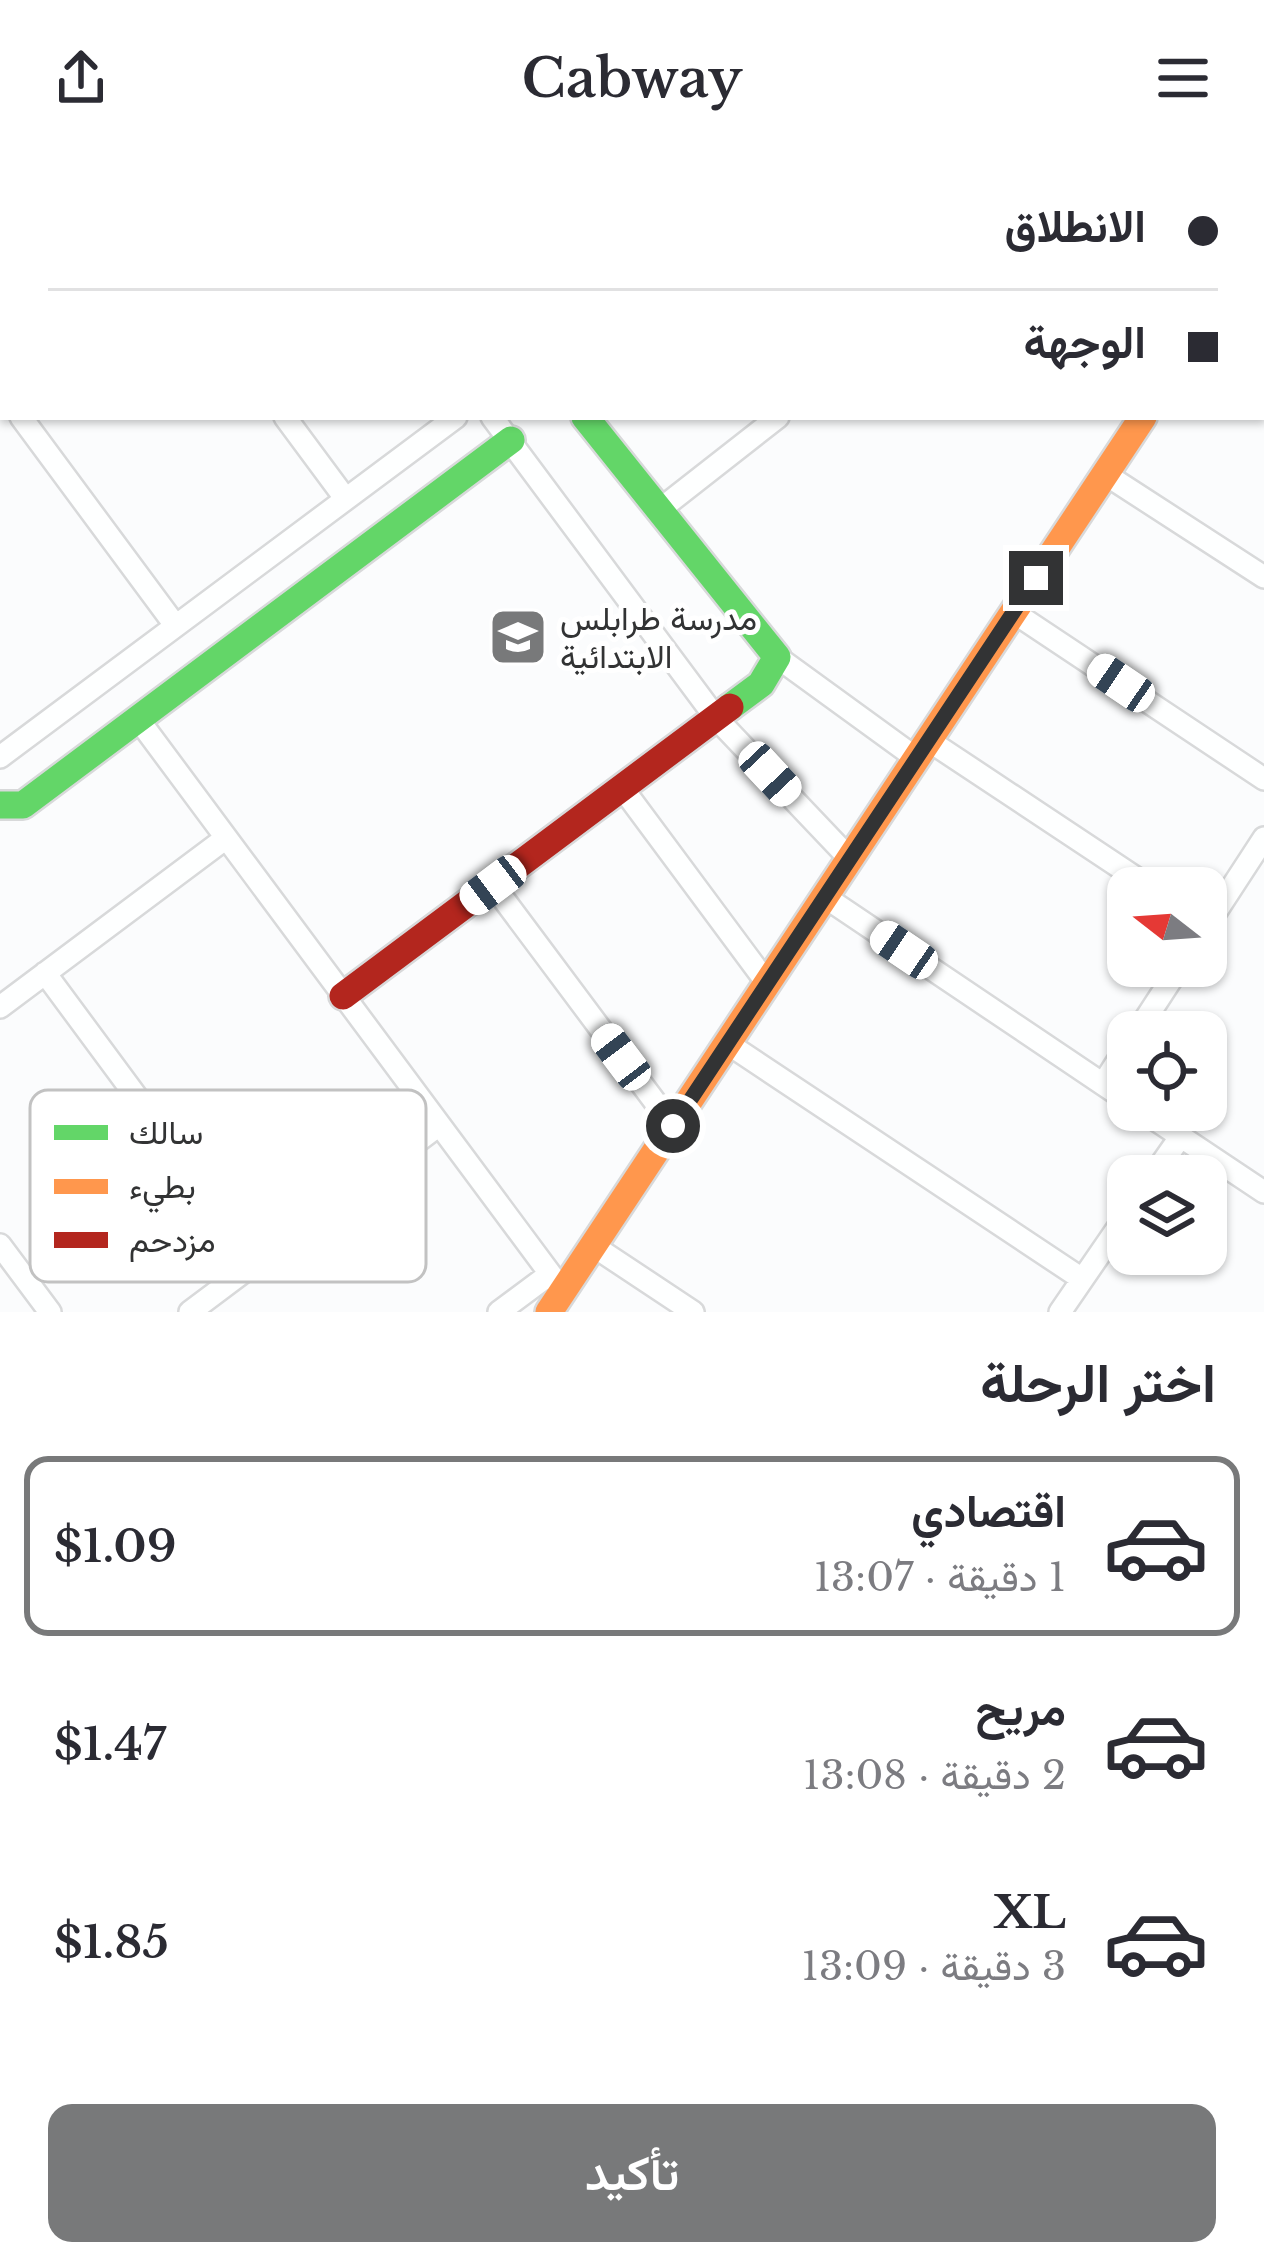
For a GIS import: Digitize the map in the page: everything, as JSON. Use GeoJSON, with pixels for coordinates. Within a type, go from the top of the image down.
{"type":"FeatureCollection","features":[{"type":"Feature","properties":{"kind":"street"},"geometry":{"type":"LineString","coordinates":[[23,420],[176,625]]}},
{"type":"Feature","properties":{"kind":"street"},"geometry":{"type":"LineString","coordinates":[[287,420],[345,498]]}},
{"type":"Feature","properties":{"kind":"street"},"geometry":{"type":"LineString","coordinates":[[0,757],[452,420]]}},
{"type":"Feature","properties":{"kind":"street"},"geometry":{"type":"LineString","coordinates":[[494,420],[716,718],[850,859]]}},
{"type":"Feature","properties":{"kind":"street"},"geometry":{"type":"LineString","coordinates":[[587,420],[777,657],[1116,867]]}},
{"type":"Feature","properties":{"kind":"street"},"geometry":{"type":"LineString","coordinates":[[658,511],[774,420]]}},
{"type":"Feature","properties":{"kind":"street"},"geometry":{"type":"LineString","coordinates":[[499,1312],[554,1292],[592,1245],[1141,420]]}},
{"type":"Feature","properties":{"kind":"street"},"geometry":{"type":"LineString","coordinates":[[0,805],[23,805],[511,440]]}},
{"type":"Feature","properties":{"kind":"street"},"geometry":{"type":"LineString","coordinates":[[1105,475],[1264,577]]}},
{"type":"Feature","properties":{"kind":"street"},"geometry":{"type":"LineString","coordinates":[[1013,612],[1264,779]]}},
{"type":"Feature","properties":{"kind":"street"},"geometry":{"type":"LineString","coordinates":[[344,996],[716,718],[760,683],[777,657]]}},
{"type":"Feature","properties":{"kind":"street"},"geometry":{"type":"LineString","coordinates":[[138,719],[413,1090]]}},
{"type":"Feature","properties":{"kind":"street"},"geometry":{"type":"LineString","coordinates":[[623,790],[767,983]]}},
{"type":"Feature","properties":{"kind":"street"},"geometry":{"type":"LineString","coordinates":[[0,1007],[226,838]]}},
{"type":"Feature","properties":{"kind":"street"},"geometry":{"type":"LineString","coordinates":[[1227,902],[1255,871],[1264,838]]}},
{"type":"Feature","properties":{"kind":"street"},"geometry":{"type":"LineString","coordinates":[[493,885],[673,1126]]}},
{"type":"Feature","properties":{"kind":"street"},"geometry":{"type":"LineString","coordinates":[[825,896],[1107,1087]]}},
{"type":"Feature","properties":{"kind":"street"},"geometry":{"type":"LineString","coordinates":[[45,974],[131,1090]]}},
{"type":"Feature","properties":{"kind":"street"},"geometry":{"type":"LineString","coordinates":[[727,1043],[1082,1279]]}},
{"type":"Feature","properties":{"kind":"street"},"geometry":{"type":"LineString","coordinates":[[1102,1084],[1107,1076]]}},
{"type":"Feature","properties":{"kind":"street"},"geometry":{"type":"LineString","coordinates":[[426,1107],[554,1292]]}},
{"type":"Feature","properties":{"kind":"street"},"geometry":{"type":"LineString","coordinates":[[426,1135],[439,1125]]}},
{"type":"Feature","properties":{"kind":"street"},"geometry":{"type":"LineString","coordinates":[[1174,1131],[1264,1192]]}},
{"type":"Feature","properties":{"kind":"street"},"geometry":{"type":"LineString","coordinates":[[1168,1155],[1181,1136]]}},
{"type":"Feature","properties":{"kind":"street"},"geometry":{"type":"LineString","coordinates":[[1060,1312],[1107,1243]]}},
{"type":"Feature","properties":{"kind":"street"},"geometry":{"type":"LineString","coordinates":[[0,1245],[50,1312]]}},
{"type":"Feature","properties":{"kind":"street"},"geometry":{"type":"LineString","coordinates":[[592,1245],[693,1312]]}},
{"type":"Feature","properties":{"kind":"street"},"geometry":{"type":"LineString","coordinates":[[190,1312],[230,1282]]}},
{"type":"Feature","properties":{"kind":"traffic: fast"},"geometry":{"type":"LineString","coordinates":[[587,420],[777,657],[761,684],[730,707]]}},
{"type":"Feature","properties":{"kind":"traffic: fast"},"geometry":{"type":"LineString","coordinates":[[0,805],[23,805],[511,440]]}},
{"type":"Feature","properties":{"kind":"traffic: slow"},"geometry":{"type":"LineString","coordinates":[[549,1312],[1141,420]]}},
{"type":"Feature","properties":{"kind":"traffic: jam"},"geometry":{"type":"LineString","coordinates":[[343,996],[730,707]]}},
{"type":"Feature","properties":{"kind":"place","name":"مدرسة طرابلس الابتدائية"},"geometry":{"type":"Point","coordinates":[518,637]}},
{"type":"Feature","properties":{"kind":"route"},"geometry":{"type":"LineString","coordinates":[[673,1126],[1036,578]]}}]}
